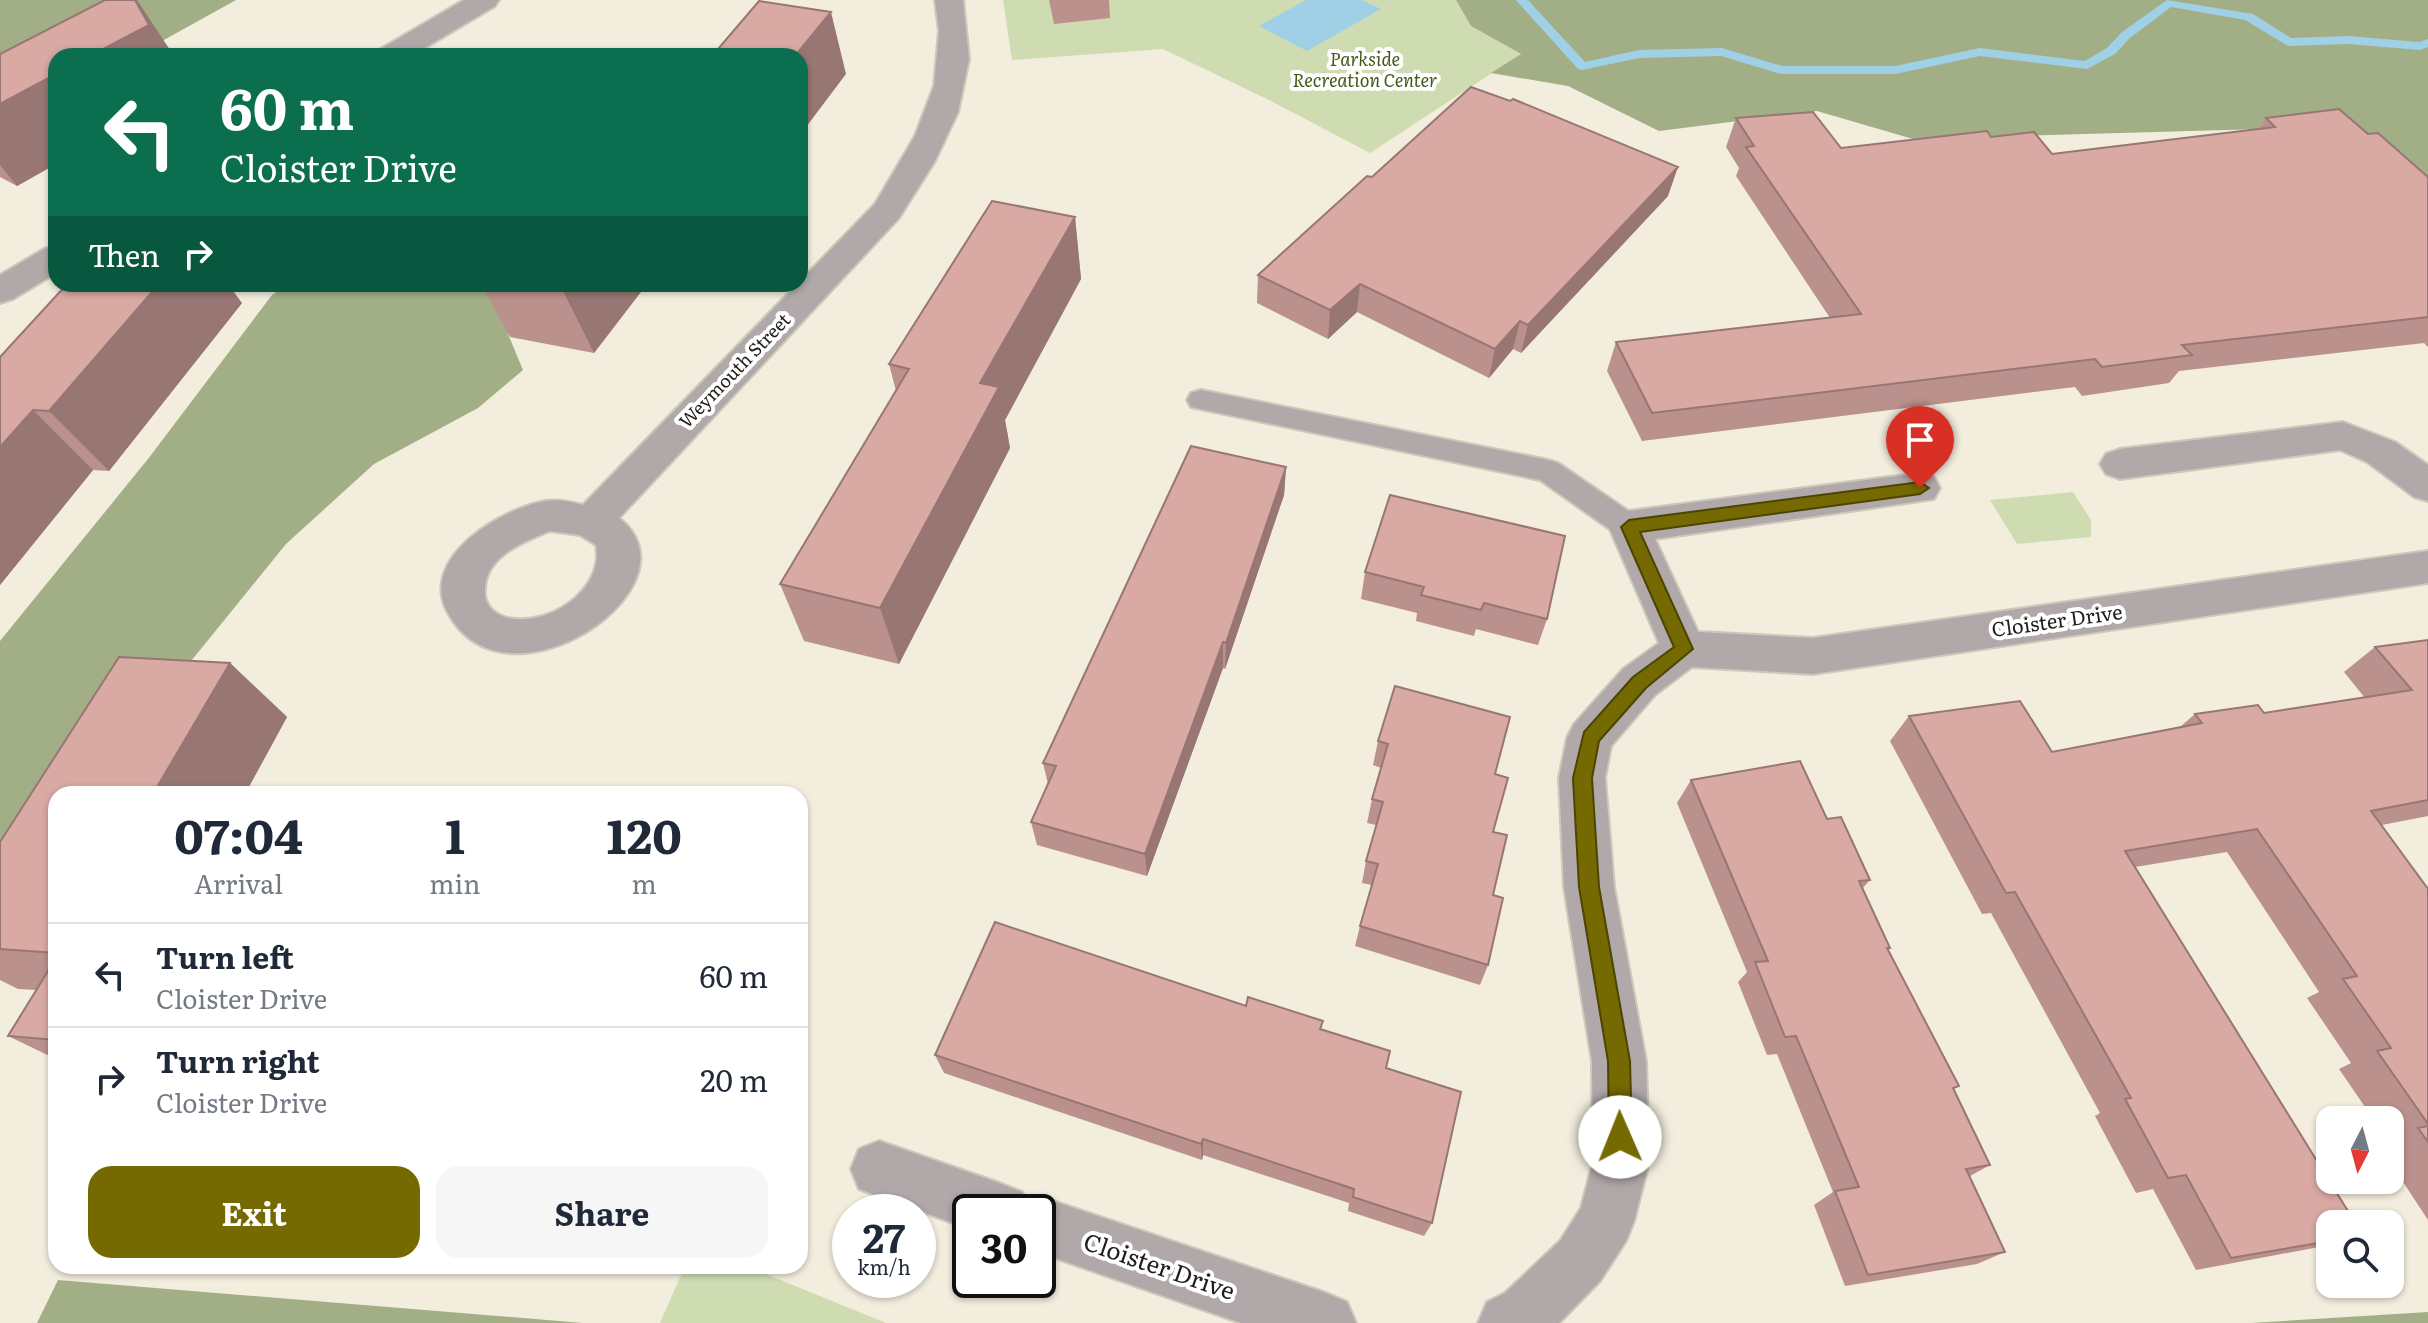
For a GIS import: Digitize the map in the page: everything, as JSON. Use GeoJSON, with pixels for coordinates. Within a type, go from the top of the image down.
{"type":"FeatureCollection","features":[{"type":"Feature","properties":{"kind":"street"},"geometry":{"type":"LineString","coordinates":[[404,48],[485,0]]}},
{"type":"Feature","properties":{"kind":"street","name":"Weymouth Street"},"geometry":{"type":"LineString","coordinates":[[592,521],[887,211],[920,160],[949,94],[957,42],[949,0]]}},
{"type":"Feature","properties":{"kind":"street"},"geometry":{"type":"LineString","coordinates":[[0,291],[48,262]]}},
{"type":"Feature","properties":{"kind":"street"},"geometry":{"type":"LineString","coordinates":[[2120,464],[2343,436],[2381,452],[2428,486]]}},
{"type":"Feature","properties":{"kind":"street"},"geometry":{"type":"LineString","coordinates":[[1508,1323],[1526,1314],[1580,1261],[1606,1221],[1621,1162],[1619,1061],[1589,887],[1582,778],[1590,738],[1639,682],[1684,649],[1629,527],[1920,488]]}},
{"type":"Feature","properties":{"kind":"street","name":"Cloister Drive"},"geometry":{"type":"LineString","coordinates":[[1684,649],[1813,656],[2428,567]]}},
{"type":"Feature","properties":{"kind":"street"},"geometry":{"type":"LineString","coordinates":[[879,1169],[952,1195]]}},
{"type":"Feature","properties":{"kind":"street","name":"Cloister Drive"},"geometry":{"type":"LineString","coordinates":[[1056,1230],[1326,1323]]}},
{"type":"Feature","properties":{"kind":"lane"},"geometry":{"type":"LineString","coordinates":[[1201,400],[1548,471],[1629,527]]}},
{"type":"Feature","properties":{"kind":"green space"},"geometry":{"type":"Polygon","coordinates":[[[0,0],[236,0],[149,48],[48,48],[48,67],[0,131],[0,0]]]}},
{"type":"Feature","properties":{"kind":"green space","name":"Parkside Recreation Center"},"geometry":{"type":"Polygon","coordinates":[[[1003,0],[1456,0],[1471,26],[1521,54],[1370,153],[1163,49],[1012,60],[1003,0]]]}},
{"type":"Feature","properties":{"kind":"green space"},"geometry":{"type":"Polygon","coordinates":[[[1456,0],[2428,0],[2428,187],[2332,127],[1913,139],[1817,111],[1659,131],[1568,86],[1491,73],[1521,54],[1471,26],[1456,0]]]}},
{"type":"Feature","properties":{"kind":"green space"},"geometry":{"type":"Polygon","coordinates":[[[276,292],[542,292],[508,334],[523,370],[478,408],[374,464],[286,544],[174,682],[64,786],[48,786],[48,814],[0,931],[0,641],[148,459],[276,292]]]}},
{"type":"Feature","properties":{"kind":"green space"},"geometry":{"type":"Polygon","coordinates":[[[2073,492],[2091,520],[2091,537],[2017,544],[1990,500],[2073,492]]]}},
{"type":"Feature","properties":{"kind":"green space"},"geometry":{"type":"Polygon","coordinates":[[[681,1274],[766,1274],[886,1323],[660,1323],[681,1274]]]}},
{"type":"Feature","properties":{"kind":"green space"},"geometry":{"type":"Polygon","coordinates":[[[58,1280],[583,1323],[37,1323],[58,1280]]]}},
{"type":"Feature","properties":{"kind":"green space"},"geometry":{"type":"Polygon","coordinates":[[[2428,1312],[2428,1323],[2251,1323],[2428,1312]]]}},
{"type":"Feature","properties":{"kind":"water"},"geometry":{"type":"Polygon","coordinates":[[[1306,0],[1362,0],[1381,9],[1307,51],[1259,26],[1306,0]]]}},
{"type":"Feature","properties":{"kind":"building"},"geometry":{"type":"Polygon","coordinates":[[[105,0],[135,0],[149,25],[105,48],[48,48],[48,78],[0,104],[0,54],[105,0]]]}},
{"type":"Feature","properties":{"kind":"building"},"geometry":{"type":"Polygon","coordinates":[[[759,1],[831,12],[802,48],[719,48],[759,1]]]}},
{"type":"Feature","properties":{"kind":"building"},"geometry":{"type":"Polygon","coordinates":[[[1471,87],[1510,101],[1513,99],[1678,167],[1528,325],[1520,321],[1495,349],[1360,284],[1330,310],[1258,275],[1367,176],[1372,177],[1471,87]]]}},
{"type":"Feature","properties":{"kind":"building"},"geometry":{"type":"Polygon","coordinates":[[[2339,109],[2368,134],[2378,133],[2428,177],[2428,317],[2182,345],[2192,355],[2102,367],[2095,359],[1652,413],[1616,342],[1861,314],[1746,147],[1754,146],[1736,118],[1813,112],[1841,148],[1987,131],[1991,137],[2034,132],[2052,154],[2275,127],[2266,118],[2339,109]]]}},
{"type":"Feature","properties":{"kind":"building"},"geometry":{"type":"Polygon","coordinates":[[[992,201],[1075,217],[980,383],[999,387],[880,608],[780,584],[909,369],[889,364],[992,201]]]}},
{"type":"Feature","properties":{"kind":"building"},"geometry":{"type":"Polygon","coordinates":[[[60,292],[152,292],[49,411],[33,410],[0,447],[0,357],[60,292]]]}},
{"type":"Feature","properties":{"kind":"building"},"geometry":{"type":"Polygon","coordinates":[[[1191,446],[1286,467],[1226,643],[1223,642],[1145,854],[1031,822],[1056,766],[1043,763],[1191,446]]]}},
{"type":"Feature","properties":{"kind":"building"},"geometry":{"type":"Polygon","coordinates":[[[1390,495],[1565,536],[1547,619],[1484,603],[1481,610],[1421,595],[1424,587],[1365,572],[1390,495]]]}},
{"type":"Feature","properties":{"kind":"building"},"geometry":{"type":"Polygon","coordinates":[[[2428,640],[2428,800],[2371,811],[2428,889],[2428,1124],[2377,1051],[2391,1048],[2343,979],[2357,976],[2257,829],[2125,851],[2316,1159],[2316,1194],[2337,1194],[2347,1210],[2316,1210],[2316,1243],[2231,1258],[2186,1175],[2168,1178],[2125,1099],[2131,1098],[2015,892],[2006,893],[1909,716],[2020,701],[2052,752],[2202,723],[2195,714],[2258,705],[2264,713],[2412,690],[2375,647],[2428,640]]]}},
{"type":"Feature","properties":{"kind":"building"},"geometry":{"type":"Polygon","coordinates":[[[119,657],[230,663],[158,786],[48,786],[48,952],[0,949],[0,842],[119,657]]]}},
{"type":"Feature","properties":{"kind":"building"},"geometry":{"type":"Polygon","coordinates":[[[1395,686],[1510,717],[1495,774],[1508,778],[1493,832],[1507,835],[1493,895],[1503,898],[1488,965],[1360,926],[1378,864],[1366,861],[1383,802],[1372,799],[1388,744],[1378,741],[1395,686]]]}},
{"type":"Feature","properties":{"kind":"building"},"geometry":{"type":"Polygon","coordinates":[[[1800,761],[1827,819],[1841,817],[1870,880],[1859,881],[1890,948],[1887,948],[1959,1086],[1953,1088],[1990,1165],[1966,1169],[2005,1252],[1868,1275],[1835,1191],[1859,1187],[1796,1036],[1785,1037],[1755,962],[1768,961],[1691,780],[1800,761]]]}},
{"type":"Feature","properties":{"kind":"building"},"geometry":{"type":"Polygon","coordinates":[[[995,922],[1246,1006],[1248,997],[1323,1021],[1320,1029],[1390,1051],[1386,1068],[1461,1092],[1432,1223],[1353,1197],[1354,1189],[1203,1139],[1201,1144],[935,1055],[995,922]]]}},
{"type":"Feature","properties":{"kind":"building"},"geometry":{"type":"Polygon","coordinates":[[[48,971],[48,1039],[8,1036],[48,971]]]}},
{"type":"Feature","properties":{"kind":"building"},"geometry":{"type":"Polygon","coordinates":[[[2428,1126],[2428,1142],[2418,1128],[2428,1126]]]}},
{"type":"Feature","properties":{"kind":"waterway"},"geometry":{"type":"LineString","coordinates":[[1522,0],[1582,66],[1639,54],[1722,52],[1781,70],[1895,70],[1980,52],[2087,65],[2111,51],[2126,35],[2169,3],[2249,17],[2288,42],[2348,40],[2420,46],[2428,43]]}},
{"type":"Feature","properties":{"kind":"route"},"geometry":{"type":"LineString","coordinates":[[1620,1137],[1619,1061],[1589,887],[1582,778],[1590,738],[1639,682],[1684,649],[1629,527],[1920,488]]}}]}
